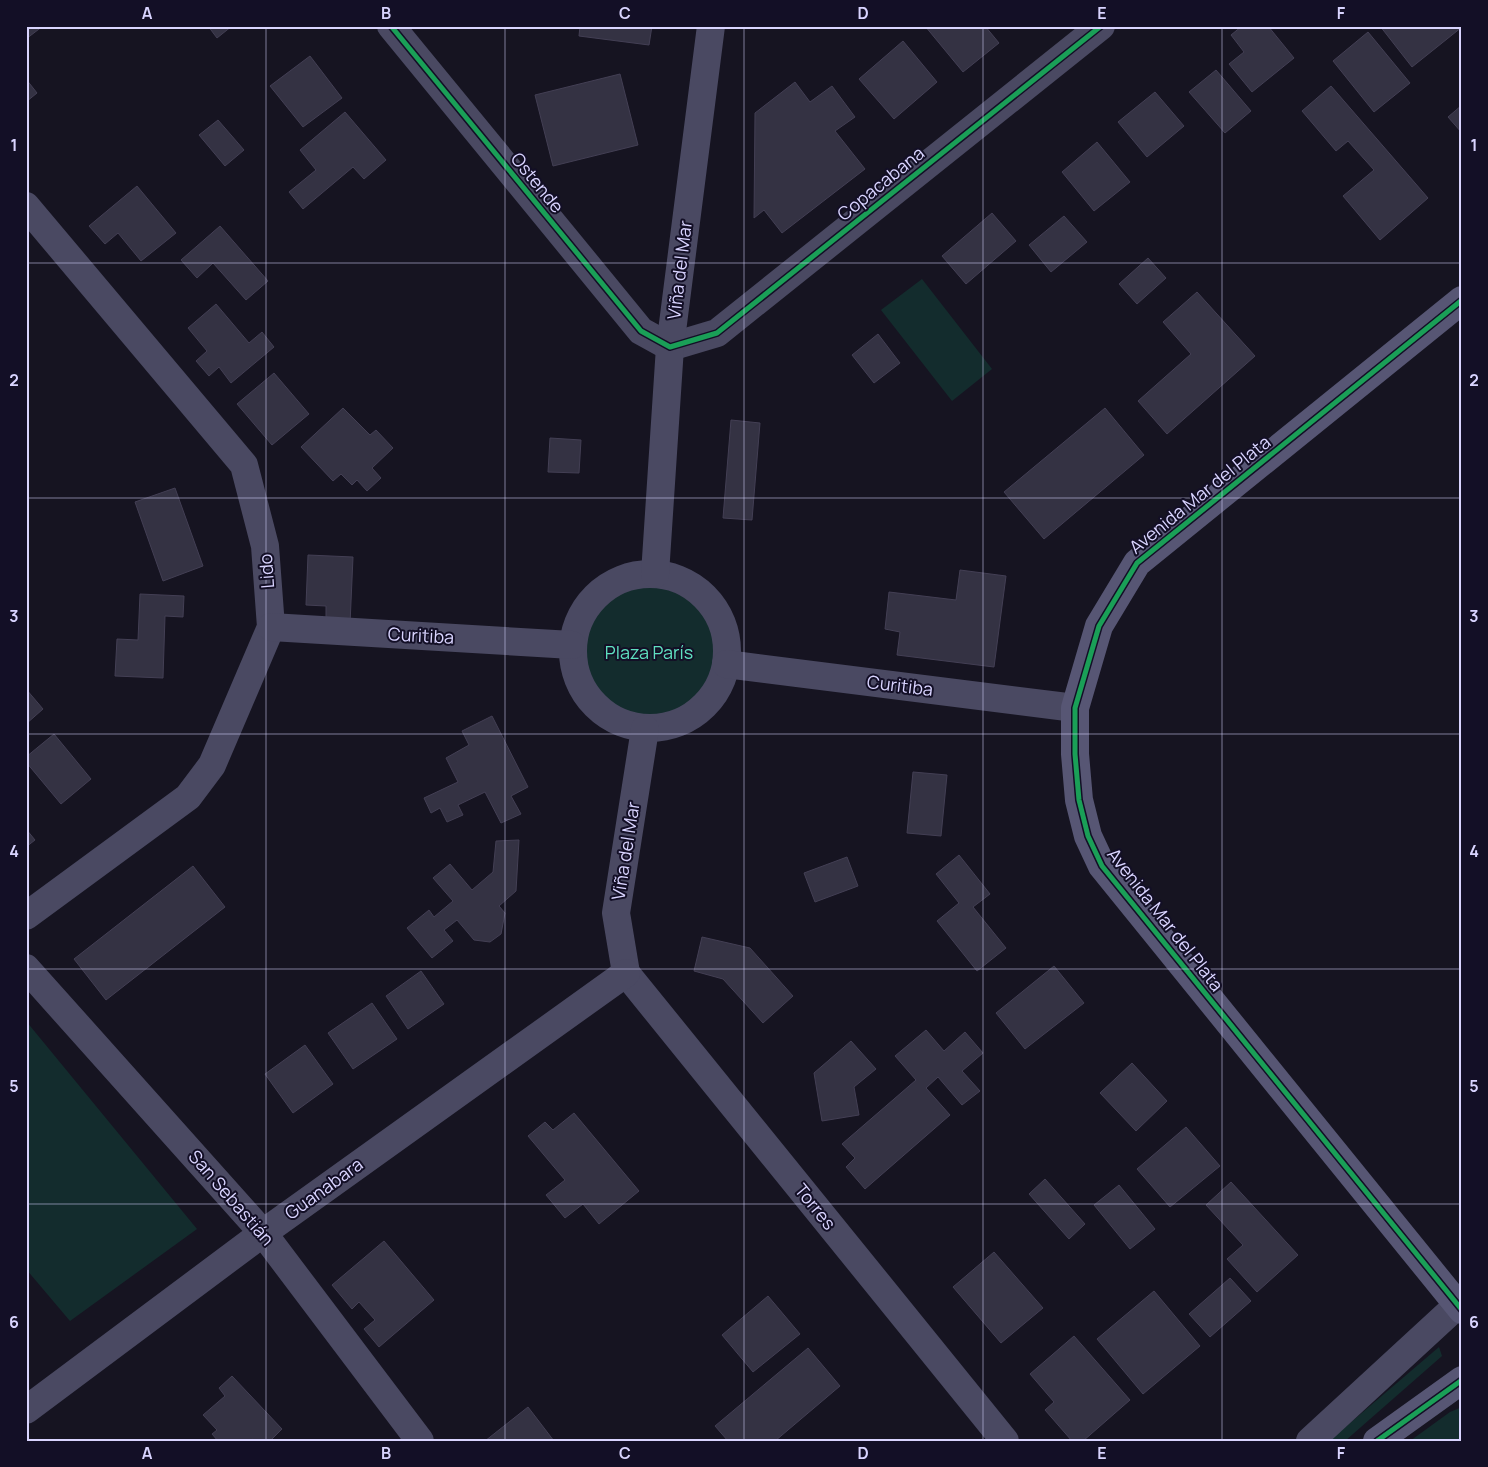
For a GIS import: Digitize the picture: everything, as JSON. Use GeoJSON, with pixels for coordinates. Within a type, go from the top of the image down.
{"type":"FeatureCollection","features":[{"type":"Feature","properties":{"kind":"street","name":"Ostende"},"geometry":{"type":"LineString","coordinates":[[391,26],[641,331],[670,347]]}},
{"type":"Feature","properties":{"kind":"street","name":"Viña del Mar"},"geometry":{"type":"LineString","coordinates":[[655,574],[670,347],[711,26]]}},
{"type":"Feature","properties":{"kind":"street","name":"Copacabana"},"geometry":{"type":"LineString","coordinates":[[670,347],[717,333],[1101,26]]}},
{"type":"Feature","properties":{"kind":"street","name":"Lido"},"geometry":{"type":"LineString","coordinates":[[26,206],[244,465],[265,546],[271,627],[212,765],[188,797],[26,916]]}},
{"type":"Feature","properties":{"kind":"street","name":"Avenida Mar del Plata"},"geometry":{"type":"LineString","coordinates":[[1460,1305],[1102,866],[1088,836],[1079,800],[1075,754],[1075,708],[1099,626],[1136,563],[1462,300]]}},
{"type":"Feature","properties":{"kind":"street"},"geometry":{"type":"LineString","coordinates":[[655,574],[680,580],[702,594],[718,614],[726,638],[726,664],[719,686],[706,705],[689,718],[667,727],[645,729],[621,723],[600,711],[580,685],[574,670],[572,645],[577,622],[590,601],[608,585],[631,576],[655,574]]}},
{"type":"Feature","properties":{"kind":"street","name":"Curitiba"},"geometry":{"type":"LineString","coordinates":[[271,627],[572,645]]}},
{"type":"Feature","properties":{"kind":"street","name":"Curitiba"},"geometry":{"type":"LineString","coordinates":[[726,664],[1075,708]]}},
{"type":"Feature","properties":{"kind":"street","name":"Viña del Mar"},"geometry":{"type":"LineString","coordinates":[[626,973],[616,913],[645,729]]}},
{"type":"Feature","properties":{"kind":"street","name":"San Sebastián"},"geometry":{"type":"LineString","coordinates":[[26,968],[263,1233],[420,1441]]}},
{"type":"Feature","properties":{"kind":"street","name":"Guanabara"},"geometry":{"type":"LineString","coordinates":[[26,1410],[263,1233],[626,973]]}},
{"type":"Feature","properties":{"kind":"street","name":"Torres"},"geometry":{"type":"LineString","coordinates":[[626,973],[1005,1441]]}},
{"type":"Feature","properties":{"kind":"street"},"geometry":{"type":"LineString","coordinates":[[1310,1441],[1460,1305]]}},
{"type":"Feature","properties":{"kind":"street"},"geometry":{"type":"LineString","coordinates":[[1378,1441],[1462,1380]]}},
{"type":"Feature","properties":{"kind":"green space"},"geometry":{"type":"Polygon","coordinates":[[[922,279],[992,369],[952,401],[881,310],[922,279]]]}},
{"type":"Feature","properties":{"kind":"green space","name":"Plaza París"},"geometry":{"type":"Polygon","coordinates":[[[649,587],[662,588],[674,592],[696,606],[710,628],[714,640],[714,666],[710,678],[696,700],[674,714],[662,718],[649,719],[636,718],[624,714],[602,700],[588,678],[584,666],[583,653],[584,640],[588,628],[602,606],[624,592],[636,588],[649,587]]]}},
{"type":"Feature","properties":{"kind":"green space"},"geometry":{"type":"Polygon","coordinates":[[[26,1021],[197,1229],[70,1321],[26,1269],[26,1021]]]}},
{"type":"Feature","properties":{"kind":"green space"},"geometry":{"type":"Polygon","coordinates":[[[1439,1347],[1442,1356],[1345,1441],[1329,1441],[1439,1347]]]}},
{"type":"Feature","properties":{"kind":"green space"},"geometry":{"type":"Polygon","coordinates":[[[1462,1407],[1462,1441],[1410,1441],[1450,1412],[1462,1407]]]}},
{"type":"Feature","properties":{"kind":"building"},"geometry":{"type":"Polygon","coordinates":[[[26,26],[43,26],[26,39],[26,26]]]}},
{"type":"Feature","properties":{"kind":"building"},"geometry":{"type":"Polygon","coordinates":[[[208,26],[232,26],[217,38],[208,26]]]}},
{"type":"Feature","properties":{"kind":"building"},"geometry":{"type":"Polygon","coordinates":[[[580,26],[652,26],[649,45],[579,36],[580,26]]]}},
{"type":"Feature","properties":{"kind":"building"},"geometry":{"type":"Polygon","coordinates":[[[925,26],[985,26],[999,43],[963,72],[925,26]]]}},
{"type":"Feature","properties":{"kind":"building"},"geometry":{"type":"Polygon","coordinates":[[[1242,26],[1268,26],[1294,58],[1252,92],[1229,64],[1244,52],[1231,35],[1242,26]]]}},
{"type":"Feature","properties":{"kind":"building"},"geometry":{"type":"Polygon","coordinates":[[[1380,26],[1462,26],[1462,27],[1412,67],[1380,26]]]}},
{"type":"Feature","properties":{"kind":"building"},"geometry":{"type":"Polygon","coordinates":[[[1368,32],[1410,83],[1374,112],[1333,61],[1368,32]]]}},
{"type":"Feature","properties":{"kind":"building"},"geometry":{"type":"Polygon","coordinates":[[[903,41],[937,82],[894,119],[859,79],[903,41]]]}},
{"type":"Feature","properties":{"kind":"building"},"geometry":{"type":"Polygon","coordinates":[[[310,56],[342,98],[303,127],[270,86],[310,56]]]}},
{"type":"Feature","properties":{"kind":"building"},"geometry":{"type":"Polygon","coordinates":[[[1216,70],[1251,111],[1225,133],[1189,92],[1216,70]]]}},
{"type":"Feature","properties":{"kind":"building"},"geometry":{"type":"Polygon","coordinates":[[[620,74],[638,145],[553,166],[535,95],[620,74]]]}},
{"type":"Feature","properties":{"kind":"building"},"geometry":{"type":"Polygon","coordinates":[[[26,79],[37,93],[26,102],[26,79]]]}},
{"type":"Feature","properties":{"kind":"building"},"geometry":{"type":"Polygon","coordinates":[[[795,82],[810,102],[832,86],[855,117],[835,131],[865,169],[782,233],[764,210],[754,218],[755,113],[795,82]]]}},
{"type":"Feature","properties":{"kind":"building"},"geometry":{"type":"Polygon","coordinates":[[[1331,86],[1428,198],[1380,240],[1343,196],[1374,170],[1348,141],[1336,151],[1302,111],[1331,86]]]}},
{"type":"Feature","properties":{"kind":"building"},"geometry":{"type":"Polygon","coordinates":[[[1155,92],[1184,126],[1147,157],[1118,122],[1155,92]]]}},
{"type":"Feature","properties":{"kind":"building"},"geometry":{"type":"Polygon","coordinates":[[[1462,105],[1462,133],[1448,117],[1462,105]]]}},
{"type":"Feature","properties":{"kind":"building"},"geometry":{"type":"Polygon","coordinates":[[[345,112],[386,160],[364,179],[353,167],[303,209],[289,192],[316,170],[300,150],[345,112]]]}},
{"type":"Feature","properties":{"kind":"building"},"geometry":{"type":"Polygon","coordinates":[[[218,120],[244,150],[225,166],[199,135],[218,120]]]}},
{"type":"Feature","properties":{"kind":"building"},"geometry":{"type":"Polygon","coordinates":[[[1097,142],[1130,182],[1094,211],[1062,172],[1097,142]]]}},
{"type":"Feature","properties":{"kind":"building"},"geometry":{"type":"Polygon","coordinates":[[[137,186],[176,233],[141,261],[118,233],[105,244],[89,226],[137,186]]]}},
{"type":"Feature","properties":{"kind":"building"},"geometry":{"type":"Polygon","coordinates":[[[992,213],[1016,241],[966,284],[942,256],[992,213]]]}},
{"type":"Feature","properties":{"kind":"building"},"geometry":{"type":"Polygon","coordinates":[[[1064,216],[1087,242],[1051,272],[1029,245],[1064,216]]]}},
{"type":"Feature","properties":{"kind":"building"},"geometry":{"type":"Polygon","coordinates":[[[220,226],[268,281],[246,300],[213,263],[197,278],[181,260],[220,226]]]}},
{"type":"Feature","properties":{"kind":"building"},"geometry":{"type":"Polygon","coordinates":[[[1148,258],[1166,278],[1137,304],[1119,284],[1148,258]]]}},
{"type":"Feature","properties":{"kind":"building"},"geometry":{"type":"Polygon","coordinates":[[[1197,292],[1255,356],[1167,434],[1138,401],[1191,354],[1163,322],[1197,292]]]}},
{"type":"Feature","properties":{"kind":"building"},"geometry":{"type":"Polygon","coordinates":[[[216,304],[249,343],[262,332],[274,347],[231,383],[219,367],[209,376],[196,361],[207,351],[188,328],[216,304]]]}},
{"type":"Feature","properties":{"kind":"building"},"geometry":{"type":"Polygon","coordinates":[[[878,334],[900,363],[874,383],[852,355],[878,334]]]}},
{"type":"Feature","properties":{"kind":"building"},"geometry":{"type":"Polygon","coordinates":[[[274,373],[309,414],[272,445],[237,404],[274,373]]]}},
{"type":"Feature","properties":{"kind":"building"},"geometry":{"type":"Polygon","coordinates":[[[343,408],[370,435],[376,430],[393,448],[372,468],[381,478],[367,491],[357,480],[352,485],[341,474],[333,481],[301,447],[343,408]]]}},
{"type":"Feature","properties":{"kind":"building"},"geometry":{"type":"Polygon","coordinates":[[[1105,408],[1144,455],[1044,539],[1004,492],[1105,408]]]}},
{"type":"Feature","properties":{"kind":"building"},"geometry":{"type":"Polygon","coordinates":[[[731,420],[760,423],[752,520],[723,518],[731,420]]]}},
{"type":"Feature","properties":{"kind":"building"},"geometry":{"type":"Polygon","coordinates":[[[550,438],[581,440],[579,473],[548,472],[550,438]]]}},
{"type":"Feature","properties":{"kind":"building"},"geometry":{"type":"Polygon","coordinates":[[[175,488],[203,566],[163,581],[135,502],[175,488]]]}},
{"type":"Feature","properties":{"kind":"building"},"geometry":{"type":"Polygon","coordinates":[[[308,555],[353,557],[350,624],[326,623],[326,606],[306,605],[308,555]]]}},
{"type":"Feature","properties":{"kind":"building"},"geometry":{"type":"Polygon","coordinates":[[[960,570],[1006,576],[994,667],[897,655],[900,632],[885,629],[889,592],[956,600],[960,570]]]}},
{"type":"Feature","properties":{"kind":"building"},"geometry":{"type":"Polygon","coordinates":[[[140,594],[184,596],[183,617],[165,616],[163,678],[115,676],[117,639],[138,640],[140,594]]]}},
{"type":"Feature","properties":{"kind":"building"},"geometry":{"type":"Polygon","coordinates":[[[26,689],[43,709],[26,724],[26,689]]]}},
{"type":"Feature","properties":{"kind":"building"},"geometry":{"type":"Polygon","coordinates":[[[492,716],[528,787],[511,796],[521,814],[501,823],[485,792],[458,805],[463,815],[447,822],[440,808],[431,813],[424,798],[458,782],[446,758],[469,745],[462,731],[492,716]]]}},
{"type":"Feature","properties":{"kind":"building"},"geometry":{"type":"Polygon","coordinates":[[[54,734],[91,779],[61,804],[26,762],[26,757],[54,734]]]}},
{"type":"Feature","properties":{"kind":"building"},"geometry":{"type":"Polygon","coordinates":[[[913,772],[947,775],[941,836],[907,833],[913,772]]]}},
{"type":"Feature","properties":{"kind":"building"},"geometry":{"type":"Polygon","coordinates":[[[26,829],[35,840],[26,847],[26,829]]]}},
{"type":"Feature","properties":{"kind":"building"},"geometry":{"type":"Polygon","coordinates":[[[519,840],[516,891],[499,906],[505,913],[501,934],[490,942],[474,940],[457,920],[444,930],[453,941],[432,958],[407,928],[429,910],[434,917],[453,901],[433,878],[450,864],[472,890],[493,872],[496,841],[519,840]]]}},
{"type":"Feature","properties":{"kind":"building"},"geometry":{"type":"Polygon","coordinates":[[[959,855],[990,894],[973,907],[1006,948],[977,971],[937,921],[959,903],[936,874],[959,855]]]}},
{"type":"Feature","properties":{"kind":"building"},"geometry":{"type":"Polygon","coordinates":[[[847,857],[858,886],[815,902],[804,873],[847,857]]]}},
{"type":"Feature","properties":{"kind":"building"},"geometry":{"type":"Polygon","coordinates":[[[193,866],[225,907],[106,1000],[74,959],[193,866]]]}},
{"type":"Feature","properties":{"kind":"building"},"geometry":{"type":"Polygon","coordinates":[[[702,937],[750,948],[793,996],[763,1023],[723,979],[694,971],[702,937]]]}},
{"type":"Feature","properties":{"kind":"building"},"geometry":{"type":"Polygon","coordinates":[[[1054,966],[1084,1003],[1025,1049],[996,1013],[1054,966]]]}},
{"type":"Feature","properties":{"kind":"building"},"geometry":{"type":"Polygon","coordinates":[[[421,971],[444,1004],[408,1029],[386,996],[421,971]]]}},
{"type":"Feature","properties":{"kind":"building"},"geometry":{"type":"Polygon","coordinates":[[[372,1003],[397,1039],[353,1069],[328,1033],[372,1003]]]}},
{"type":"Feature","properties":{"kind":"building"},"geometry":{"type":"Polygon","coordinates":[[[926,1030],[944,1051],[965,1032],[983,1053],[962,1071],[980,1091],[962,1105],[938,1077],[926,1088],[950,1115],[865,1189],[846,1167],[855,1158],[842,1144],[916,1080],[895,1056],[926,1030]]]}},
{"type":"Feature","properties":{"kind":"building"},"geometry":{"type":"Polygon","coordinates":[[[851,1041],[876,1069],[854,1087],[859,1115],[822,1121],[814,1073],[851,1041]]]}},
{"type":"Feature","properties":{"kind":"building"},"geometry":{"type":"Polygon","coordinates":[[[305,1045],[333,1084],[293,1113],[265,1074],[305,1045]]]}},
{"type":"Feature","properties":{"kind":"building"},"geometry":{"type":"Polygon","coordinates":[[[1132,1063],[1167,1101],[1136,1131],[1100,1093],[1132,1063]]]}},
{"type":"Feature","properties":{"kind":"building"},"geometry":{"type":"Polygon","coordinates":[[[574,1113],[639,1191],[599,1224],[583,1204],[565,1218],[546,1195],[565,1180],[528,1136],[545,1122],[553,1130],[574,1113]]]}},
{"type":"Feature","properties":{"kind":"building"},"geometry":{"type":"Polygon","coordinates":[[[1186,1127],[1220,1166],[1170,1207],[1137,1169],[1186,1127]]]}},
{"type":"Feature","properties":{"kind":"building"},"geometry":{"type":"Polygon","coordinates":[[[1045,1179],[1085,1224],[1069,1239],[1029,1194],[1045,1179]]]}},
{"type":"Feature","properties":{"kind":"building"},"geometry":{"type":"Polygon","coordinates":[[[1231,1182],[1298,1255],[1257,1292],[1227,1259],[1243,1245],[1206,1205],[1231,1182]]]}},
{"type":"Feature","properties":{"kind":"building"},"geometry":{"type":"Polygon","coordinates":[[[1119,1185],[1155,1229],[1130,1249],[1094,1205],[1119,1185]]]}},
{"type":"Feature","properties":{"kind":"building"},"geometry":{"type":"Polygon","coordinates":[[[384,1241],[434,1300],[379,1347],[364,1329],[375,1320],[359,1302],[352,1309],[332,1285],[384,1241]]]}},
{"type":"Feature","properties":{"kind":"building"},"geometry":{"type":"Polygon","coordinates":[[[994,1252],[1043,1308],[1001,1343],[953,1287],[994,1252]]]}},
{"type":"Feature","properties":{"kind":"building"},"geometry":{"type":"Polygon","coordinates":[[[1230,1278],[1251,1301],[1210,1337],[1189,1314],[1230,1278]]]}},
{"type":"Feature","properties":{"kind":"building"},"geometry":{"type":"Polygon","coordinates":[[[1154,1291],[1200,1346],[1143,1394],[1097,1339],[1154,1291]]]}},
{"type":"Feature","properties":{"kind":"building"},"geometry":{"type":"Polygon","coordinates":[[[768,1296],[800,1334],[753,1372],[722,1335],[768,1296]]]}},
{"type":"Feature","properties":{"kind":"building"},"geometry":{"type":"Polygon","coordinates":[[[1074,1336],[1130,1400],[1083,1441],[1072,1441],[1045,1410],[1054,1402],[1030,1374],[1074,1336]]]}},
{"type":"Feature","properties":{"kind":"building"},"geometry":{"type":"Polygon","coordinates":[[[808,1348],[840,1386],[775,1441],[728,1441],[715,1426],[808,1348]]]}},
{"type":"Feature","properties":{"kind":"building"},"geometry":{"type":"Polygon","coordinates":[[[232,1376],[282,1429],[270,1441],[255,1441],[252,1439],[250,1441],[218,1441],[212,1434],[217,1430],[203,1415],[225,1396],[219,1388],[232,1376]]]}},
{"type":"Feature","properties":{"kind":"building"},"geometry":{"type":"Polygon","coordinates":[[[528,1407],[554,1441],[485,1441],[528,1407]]]}},
{"type":"Feature","properties":{"kind":"cycle path"},"geometry":{"type":"LineString","coordinates":[[391,26],[641,331],[670,347],[717,333],[1101,26]]}},
{"type":"Feature","properties":{"kind":"cycle path"},"geometry":{"type":"LineString","coordinates":[[1462,300],[1137,563],[1099,626],[1075,708],[1075,754],[1079,800],[1088,836],[1102,866],[1462,1310]]}},
{"type":"Feature","properties":{"kind":"cycle path"},"geometry":{"type":"LineString","coordinates":[[1377,1441],[1462,1380]]}}]}
